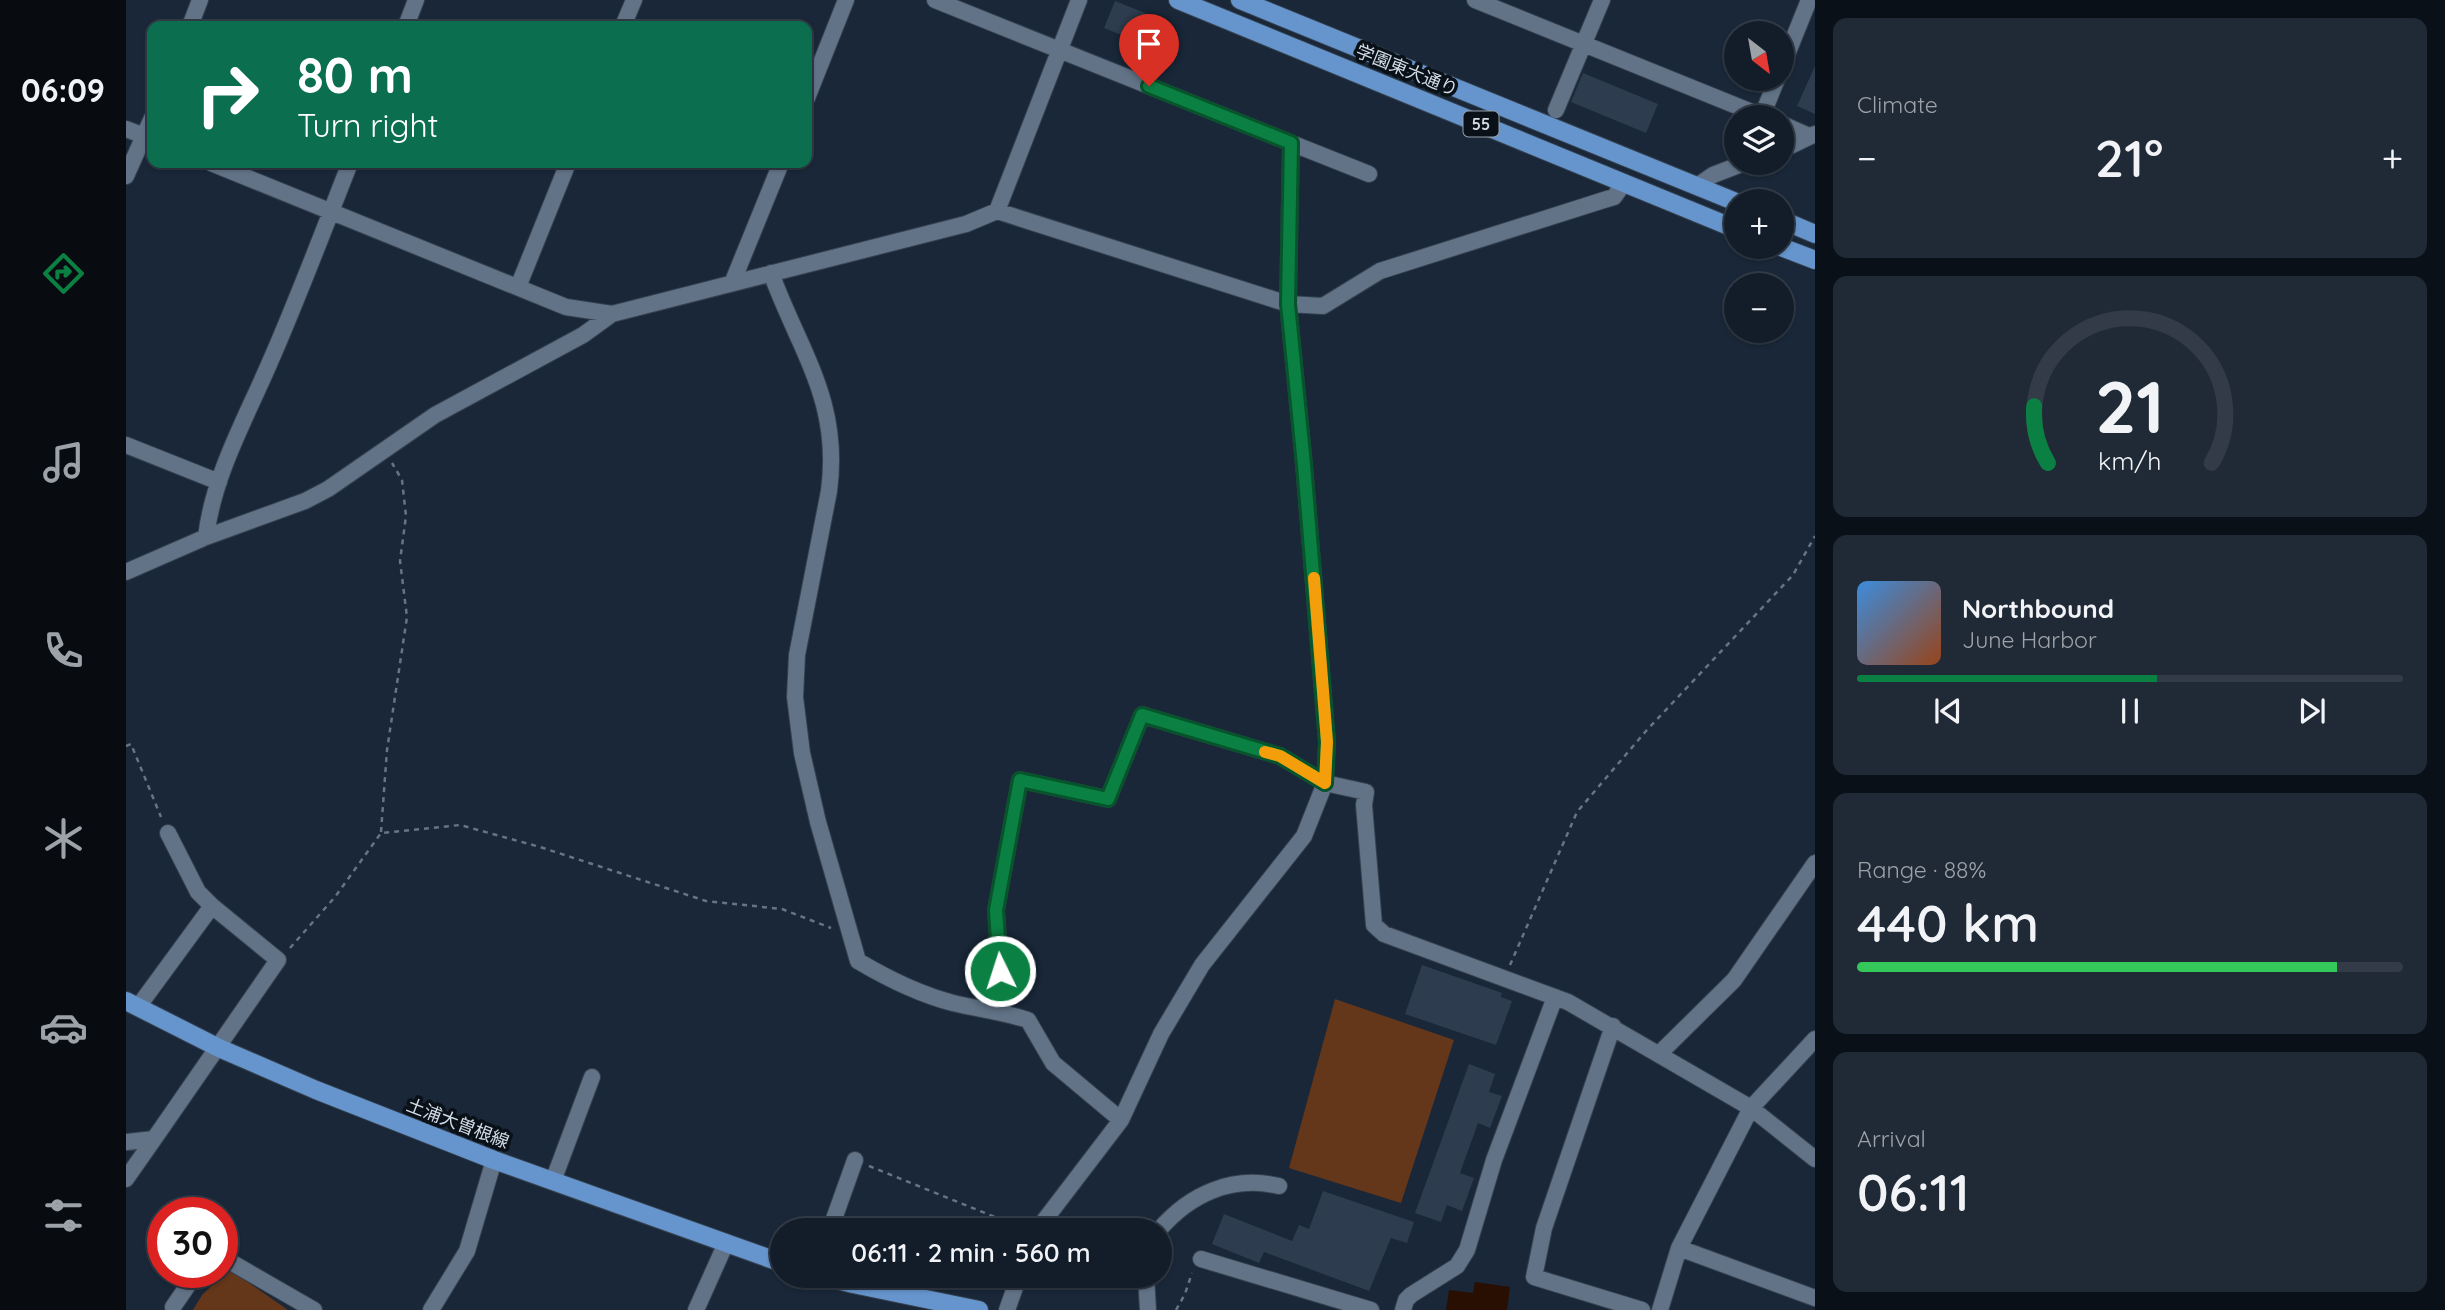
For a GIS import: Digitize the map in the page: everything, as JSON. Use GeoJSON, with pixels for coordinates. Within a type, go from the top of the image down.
{"type":"FeatureCollection","features":[{"type":"Feature","properties":{"kind":"main road","name":"学園東大通り"},"geometry":{"type":"LineString","coordinates":[[1178,0],[1724,224]]}},
{"type":"Feature","properties":{"kind":"main road","name":"学園東大通り"},"geometry":{"type":"LineString","coordinates":[[1240,0],[1724,197]]}},
{"type":"Feature","properties":{"kind":"main road"},"geometry":{"type":"LineString","coordinates":[[1794,225],[1815,234]]}},
{"type":"Feature","properties":{"kind":"main road"},"geometry":{"type":"LineString","coordinates":[[1794,252],[1815,260]]}},
{"type":"Feature","properties":{"kind":"main road","name":"土浦大曽根線"},"geometry":{"type":"LineString","coordinates":[[132,1004],[219,1048],[316,1090],[494,1160],[770,1259]]}},
{"type":"Feature","properties":{"kind":"main road"},"geometry":{"type":"LineString","coordinates":[[864,1288],[920,1304],[979,1310]]}},
{"type":"Feature","properties":{"kind":"street"},"geometry":{"type":"LineString","coordinates":[[192,21],[200,0]]}},
{"type":"Feature","properties":{"kind":"street"},"geometry":{"type":"LineString","coordinates":[[407,21],[416,0]]}},
{"type":"Feature","properties":{"kind":"street"},"geometry":{"type":"LineString","coordinates":[[626,21],[634,0]]}},
{"type":"Feature","properties":{"kind":"street"},"geometry":{"type":"LineString","coordinates":[[812,85],[846,0]]}},
{"type":"Feature","properties":{"kind":"street"},"geometry":{"type":"LineString","coordinates":[[935,0],[1369,174]]}},
{"type":"Feature","properties":{"kind":"street"},"geometry":{"type":"LineString","coordinates":[[997,211],[1079,0]]}},
{"type":"Feature","properties":{"kind":"street"},"geometry":{"type":"LineString","coordinates":[[1475,0],[1734,105]]}},
{"type":"Feature","properties":{"kind":"street"},"geometry":{"type":"LineString","coordinates":[[1556,110],[1602,0]]}},
{"type":"Feature","properties":{"kind":"street"},"geometry":{"type":"LineString","coordinates":[[1794,37],[1809,0]]}},
{"type":"Feature","properties":{"kind":"street"},"geometry":{"type":"LineString","coordinates":[[1794,128],[1812,135]]}},
{"type":"Feature","properties":{"kind":"street"},"geometry":{"type":"LineString","coordinates":[[126,129],[147,137]]}},
{"type":"Feature","properties":{"kind":"street"},"geometry":{"type":"LineString","coordinates":[[1794,144],[1812,135]]}},
{"type":"Feature","properties":{"kind":"street"},"geometry":{"type":"LineString","coordinates":[[126,176],[147,141]]}},
{"type":"Feature","properties":{"kind":"street"},"geometry":{"type":"LineString","coordinates":[[1046,1218],[1121,1120],[1161,1034],[1202,965],[1304,836],[1325,783],[1327,742],[1288,304],[1291,143]]}},
{"type":"Feature","properties":{"kind":"street"},"geometry":{"type":"LineString","coordinates":[[224,168],[566,307],[612,314]]}},
{"type":"Feature","properties":{"kind":"street"},"geometry":{"type":"LineString","coordinates":[[206,537],[209,514],[219,482],[348,168]]}},
{"type":"Feature","properties":{"kind":"street"},"geometry":{"type":"LineString","coordinates":[[518,287],[566,168]]}},
{"type":"Feature","properties":{"kind":"street"},"geometry":{"type":"LineString","coordinates":[[733,281],[775,168]]}},
{"type":"Feature","properties":{"kind":"street"},"geometry":{"type":"LineString","coordinates":[[1697,186],[1724,171]]}},
{"type":"Feature","properties":{"kind":"street"},"geometry":{"type":"LineString","coordinates":[[126,572],[206,537],[305,501],[328,489],[435,415],[583,335],[612,314],[733,281],[966,224],[997,211],[1288,304],[1323,306],[1380,271],[1607,200],[1614,197],[1624,183]]}},
{"type":"Feature","properties":{"kind":"street"},"geometry":{"type":"LineString","coordinates":[[771,273],[782,305],[822,393],[831,430],[832,466],[829,491],[797,655],[795,697],[797,732],[804,765],[858,961],[880,974],[952,1002],[996,1010],[1028,1020],[1053,1063],[1121,1120]]}},
{"type":"Feature","properties":{"kind":"street"},"geometry":{"type":"LineString","coordinates":[[126,445],[219,482]]}},
{"type":"Feature","properties":{"kind":"street"},"geometry":{"type":"LineString","coordinates":[[996,1010],[1000,971],[996,910],[1020,780],[1108,799],[1142,715],[1280,756],[1325,783],[1366,792],[1364,805],[1374,925],[1384,934],[1568,1002],[1751,1108],[1815,1159]]}},
{"type":"Feature","properties":{"kind":"street"},"geometry":{"type":"LineString","coordinates":[[126,1179],[278,960],[198,892],[168,833]]}},
{"type":"Feature","properties":{"kind":"street"},"geometry":{"type":"LineString","coordinates":[[1659,1054],[1734,980],[1815,863]]}},
{"type":"Feature","properties":{"kind":"street"},"geometry":{"type":"LineString","coordinates":[[132,1004],[212,906]]}},
{"type":"Feature","properties":{"kind":"street"},"geometry":{"type":"LineString","coordinates":[[1402,1310],[1411,1296],[1457,1266],[1467,1250],[1494,1160],[1555,997]]}},
{"type":"Feature","properties":{"kind":"street"},"geometry":{"type":"LineString","coordinates":[[1613,1026],[1544,1228],[1534,1276],[1642,1310]]}},
{"type":"Feature","properties":{"kind":"street"},"geometry":{"type":"LineString","coordinates":[[1660,1310],[1679,1248],[1751,1108],[1815,1039]]}},
{"type":"Feature","properties":{"kind":"street"},"geometry":{"type":"LineString","coordinates":[[553,1181],[592,1077]]}},
{"type":"Feature","properties":{"kind":"street"},"geometry":{"type":"LineString","coordinates":[[126,1142],[155,1139]]}},
{"type":"Feature","properties":{"kind":"street"},"geometry":{"type":"LineString","coordinates":[[431,1310],[467,1251],[494,1160]]}},
{"type":"Feature","properties":{"kind":"street"},"geometry":{"type":"LineString","coordinates":[[834,1218],[855,1160]]}},
{"type":"Feature","properties":{"kind":"street"},"geometry":{"type":"LineString","coordinates":[[1170,1218],[1203,1195],[1220,1188],[1249,1181],[1279,1186]]}},
{"type":"Feature","properties":{"kind":"street"},"geometry":{"type":"LineString","coordinates":[[696,1310],[726,1243]]}},
{"type":"Feature","properties":{"kind":"street"},"geometry":{"type":"LineString","coordinates":[[1679,1248],[1815,1298]]}},
{"type":"Feature","properties":{"kind":"street"},"geometry":{"type":"LineString","coordinates":[[1201,1259],[1371,1310]]}},
{"type":"Feature","properties":{"kind":"street"},"geometry":{"type":"LineString","coordinates":[[238,1266],[314,1310]]}},
{"type":"Feature","properties":{"kind":"street"},"geometry":{"type":"LineString","coordinates":[[173,1307],[186,1288]]}},
{"type":"Feature","properties":{"kind":"street"},"geometry":{"type":"LineString","coordinates":[[1007,1310],[1015,1288]]}},
{"type":"Feature","properties":{"kind":"street"},"geometry":{"type":"LineString","coordinates":[[1147,1288],[1148,1310]]}},
{"type":"Feature","properties":{"kind":"path"},"geometry":{"type":"LineString","coordinates":[[278,960],[335,897],[381,833],[387,750],[407,617],[400,561],[406,516],[402,480],[385,451]]}},
{"type":"Feature","properties":{"kind":"path"},"geometry":{"type":"LineString","coordinates":[[1504,978],[1577,812],[1646,731],[1793,575],[1815,536]]}},
{"type":"Feature","properties":{"kind":"path"},"geometry":{"type":"LineString","coordinates":[[126,746],[131,744],[168,833]]}},
{"type":"Feature","properties":{"kind":"path"},"geometry":{"type":"LineString","coordinates":[[381,833],[460,825],[540,847],[706,901],[782,909],[850,936]]}},
{"type":"Feature","properties":{"kind":"path"},"geometry":{"type":"LineString","coordinates":[[855,1160],[999,1218]]}},
{"type":"Feature","properties":{"kind":"path"},"geometry":{"type":"LineString","coordinates":[[1176,1310],[1195,1266],[1201,1259]]}},
{"type":"Feature","properties":{"kind":"shaded area"},"geometry":{"type":"Polygon","coordinates":[[[1335,999],[1454,1040],[1401,1203],[1289,1168],[1335,999]]]}},
{"type":"Feature","properties":{"kind":"shaded area"},"geometry":{"type":"Polygon","coordinates":[[[238,1275],[288,1310],[193,1310],[209,1288],[238,1288],[238,1275]]]}},
{"type":"Feature","properties":{"kind":"shaded area"},"geometry":{"type":"Polygon","coordinates":[[[1475,1282],[1510,1287],[1507,1310],[1446,1310],[1449,1290],[1473,1293],[1475,1282]]]}},
{"type":"Feature","properties":{"kind":"building"},"geometry":{"type":"Polygon","coordinates":[[[1115,1],[1165,21],[1154,48],[1104,28],[1115,1]]]}},
{"type":"Feature","properties":{"kind":"building"},"geometry":{"type":"Polygon","coordinates":[[[1815,66],[1815,114],[1797,106],[1815,66]]]}},
{"type":"Feature","properties":{"kind":"building"},"geometry":{"type":"Polygon","coordinates":[[[1583,73],[1658,104],[1646,133],[1571,102],[1583,73]]]}},
{"type":"Feature","properties":{"kind":"building"},"geometry":{"type":"Polygon","coordinates":[[[1422,965],[1502,993],[1501,997],[1512,1001],[1496,1045],[1405,1014],[1422,965]]]}},
{"type":"Feature","properties":{"kind":"building"},"geometry":{"type":"Polygon","coordinates":[[[1469,1064],[1495,1074],[1489,1092],[1502,1096],[1490,1128],[1478,1123],[1460,1173],[1474,1178],[1462,1211],[1447,1205],[1441,1222],[1415,1213],[1469,1064]]]}},
{"type":"Feature","properties":{"kind":"building"},"geometry":{"type":"Polygon","coordinates":[[[1323,1191],[1414,1222],[1407,1243],[1391,1238],[1369,1291],[1264,1252],[1259,1263],[1212,1244],[1224,1214],[1292,1241],[1299,1225],[1309,1229],[1323,1191]]]}},
{"type":"Feature","properties":{"kind":"slow traffic"},"geometry":{"type":"LineString","coordinates":[[1265,752],[1280,756],[1325,783],[1327,742],[1314,578]]}},
{"type":"Feature","properties":{"kind":"route"},"geometry":{"type":"LineString","coordinates":[[1000,971],[996,910],[1020,780],[1108,799],[1142,715],[1280,756],[1325,783],[1327,742],[1288,304],[1291,143],[1149,86]]}}]}
